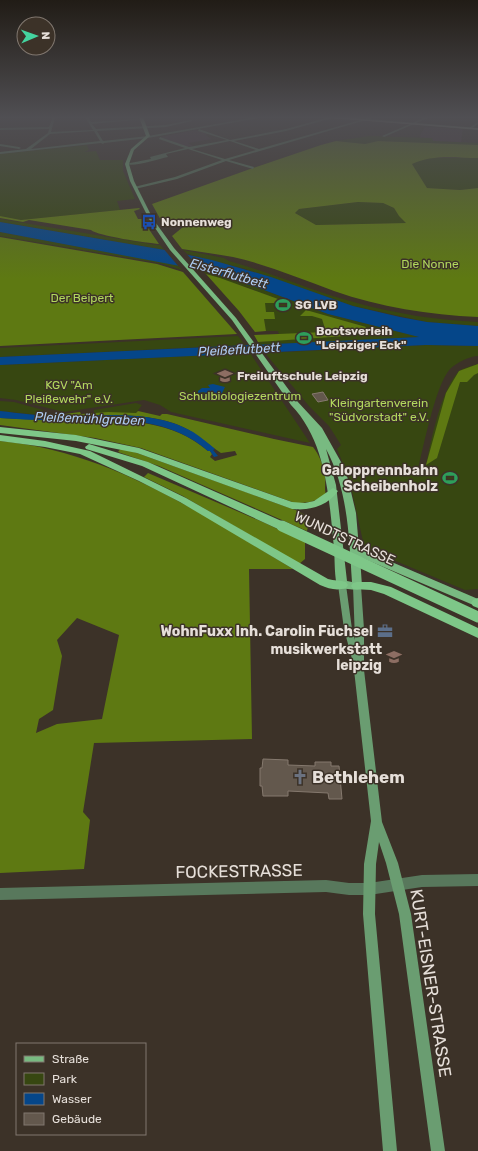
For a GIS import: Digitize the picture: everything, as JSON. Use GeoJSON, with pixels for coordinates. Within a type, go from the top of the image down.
{"type":"FeatureCollection","features":[{"type":"Feature","properties":{"kind":"highway","name":"WUNDTSTRASSE"},"geometry":{"type":"LineString","coordinates":[[0,430],[72,442],[117,454],[145,464],[478,617]]}},
{"type":"Feature","properties":{"kind":"highway"},"geometry":{"type":"LineString","coordinates":[[30,434],[76,438],[139,451],[298,507],[314,506],[328,497],[333,491]]}},
{"type":"Feature","properties":{"kind":"highway","name":"WUNDTSTRASSE"},"geometry":{"type":"LineString","coordinates":[[0,438],[45,444],[80,451],[141,468],[198,488]]}},
{"type":"Feature","properties":{"kind":"highway"},"geometry":{"type":"LineString","coordinates":[[80,451],[142,479],[183,500],[324,582],[342,585]]}},
{"type":"Feature","properties":{"kind":"highway"},"geometry":{"type":"LineString","coordinates":[[357,586],[371,586],[387,590],[478,633]]}},
{"type":"Feature","properties":{"kind":"main road"},"geometry":{"type":"LineString","coordinates":[[129,171],[135,188],[156,228],[234,319],[263,362],[304,416],[321,447],[329,472],[333,491],[342,585],[357,586],[351,513],[339,466],[318,428],[304,416]]}},
{"type":"Feature","properties":{"kind":"main road"},"geometry":{"type":"LineString","coordinates":[[355,550],[370,558],[477,603]]}},
{"type":"Feature","properties":{"kind":"main road","name":"KURT-EISNER-STRASSE"},"geometry":{"type":"LineString","coordinates":[[342,585],[348,629],[359,670]]}},
{"type":"Feature","properties":{"kind":"main road","name":"KURT-EISNER-STRASSE"},"geometry":{"type":"LineString","coordinates":[[357,586],[360,629],[359,670],[377,822],[398,886],[405,914],[438,1151]]}},
{"type":"Feature","properties":{"kind":"main road","name":"KURT-EISNER-STRASSE"},"geometry":{"type":"LineString","coordinates":[[377,822],[372,845],[369,889],[371,949],[390,1151]]}},
{"type":"Feature","properties":{"kind":"street"},"geometry":{"type":"LineString","coordinates":[[135,188],[161,182],[193,171]]}},
{"type":"Feature","properties":{"kind":"street","name":"FOCKESTRASSE"},"geometry":{"type":"LineString","coordinates":[[0,894],[326,886],[349,890],[398,886],[422,881],[478,880]]}},
{"type":"Feature","properties":{"kind":"green space"},"geometry":{"type":"Polygon","coordinates":[[[0,171],[123,171],[135,199],[117,201],[120,210],[21,220],[0,216],[0,171]]]}},
{"type":"Feature","properties":{"kind":"green space","name":"Die Nonne"},"geometry":{"type":"Polygon","coordinates":[[[245,171],[416,171],[427,188],[460,190],[478,188],[478,317],[423,312],[369,302],[246,260],[182,249],[172,236],[183,227],[178,224],[163,224],[152,204],[245,171]],[[358,202],[299,209],[295,213],[316,225],[406,223],[394,208],[383,203],[358,202]]]}},
{"type":"Feature","properties":{"kind":"green space"},"geometry":{"type":"Polygon","coordinates":[[[416,171],[478,171],[478,188],[460,190],[427,188],[416,171]]]}},
{"type":"Feature","properties":{"kind":"green space"},"geometry":{"type":"Polygon","coordinates":[[[358,202],[383,203],[394,208],[406,223],[316,225],[295,213],[299,209],[358,202]]]}},
{"type":"Feature","properties":{"kind":"green space"},"geometry":{"type":"Polygon","coordinates":[[[140,209],[134,211],[138,219],[142,219],[159,244],[112,237],[91,230],[29,220],[23,222],[0,218],[0,216],[21,220],[140,209]]]}},
{"type":"Feature","properties":{"kind":"green space"},"geometry":{"type":"Polygon","coordinates":[[[0,219],[160,245],[165,250],[0,222],[0,219]]]}},
{"type":"Feature","properties":{"kind":"green space"},"geometry":{"type":"Polygon","coordinates":[[[0,232],[178,265],[182,270],[159,263],[0,236],[0,232]]]}},
{"type":"Feature","properties":{"kind":"green space","name":"Der Beipert"},"geometry":{"type":"Polygon","coordinates":[[[0,237],[157,264],[183,272],[237,334],[0,346],[0,237]]]}},
{"type":"Feature","properties":{"kind":"green space"},"geometry":{"type":"Polygon","coordinates":[[[183,250],[224,258],[341,299],[372,307],[417,316],[478,322],[478,326],[427,322],[353,306],[245,269],[187,254],[183,250]]]}},
{"type":"Feature","properties":{"kind":"green space"},"geometry":{"type":"Polygon","coordinates":[[[201,270],[253,286],[328,314],[420,337],[260,345],[258,342],[280,340],[278,331],[266,331],[260,299],[255,290],[206,274],[201,270]],[[321,315],[327,337],[346,336],[367,332],[321,315]]]}},
{"type":"Feature","properties":{"kind":"green space"},"geometry":{"type":"Polygon","coordinates":[[[206,274],[278,299],[279,303],[265,303],[266,312],[274,312],[275,319],[264,319],[266,331],[255,332],[239,311],[206,274]]]}},
{"type":"Feature","properties":{"kind":"green space"},"geometry":{"type":"Polygon","coordinates":[[[306,310],[366,327],[367,331],[346,336],[258,342],[254,335],[326,332],[322,319],[312,316],[300,316],[306,310]]]}},
{"type":"Feature","properties":{"kind":"green space"},"geometry":{"type":"Polygon","coordinates":[[[238,336],[245,345],[0,357],[0,348],[238,336]]]}},
{"type":"Feature","properties":{"kind":"green space","name":"Kleingartenverein \"Südvorstadt\" e.V."},"geometry":{"type":"Polygon","coordinates":[[[426,345],[478,346],[478,356],[456,364],[450,369],[439,389],[430,418],[417,473],[424,475],[440,407],[451,382],[458,372],[478,364],[478,589],[465,590],[367,549],[364,546],[349,478],[337,449],[341,445],[329,426],[309,406],[265,353],[426,345]]]}},
{"type":"Feature","properties":{"kind":"green space","name":"Schulbiologiezentrum"},"geometry":{"type":"Polygon","coordinates":[[[250,353],[310,443],[171,412],[160,405],[144,400],[64,412],[16,400],[0,398],[0,365],[250,353]]]}},
{"type":"Feature","properties":{"kind":"green space"},"geometry":{"type":"Polygon","coordinates":[[[478,364],[478,373],[467,382],[460,382],[437,458],[426,465],[446,393],[459,371],[478,364]]]}},
{"type":"Feature","properties":{"kind":"green space","name":"KGV \"Am Pleißewehr\" e.V."},"geometry":{"type":"Polygon","coordinates":[[[0,401],[14,402],[43,410],[39,415],[0,411],[0,401]]]}},
{"type":"Feature","properties":{"kind":"green space","name":"KGV \"Am Pleißewehr\" e.V."},"geometry":{"type":"Polygon","coordinates":[[[136,403],[142,405],[136,413],[94,413],[94,410],[136,403]]]}},
{"type":"Feature","properties":{"kind":"green space"},"geometry":{"type":"Polygon","coordinates":[[[138,411],[160,416],[162,414],[167,414],[313,447],[324,469],[326,495],[311,502],[295,503],[141,448],[95,438],[0,425],[0,418],[138,422],[175,431],[192,439],[210,451],[212,454],[210,457],[215,461],[237,455],[235,451],[221,453],[183,427],[148,417],[112,415],[57,416],[39,415],[40,413],[57,415],[80,412],[81,414],[108,412],[136,413],[138,411]]]}},
{"type":"Feature","properties":{"kind":"green space"},"geometry":{"type":"Polygon","coordinates":[[[0,441],[40,447],[79,457],[117,471],[189,507],[293,569],[249,569],[252,739],[94,743],[83,812],[90,820],[84,869],[0,873],[0,441]],[[77,618],[57,640],[62,656],[53,710],[39,719],[36,733],[57,724],[102,719],[119,635],[77,618]]]}},
{"type":"Feature","properties":{"kind":"green space"},"geometry":{"type":"Polygon","coordinates":[[[121,448],[298,511],[305,515],[309,521],[307,531],[159,466],[118,452],[121,448]]]}},
{"type":"Feature","properties":{"kind":"green space"},"geometry":{"type":"Polygon","coordinates":[[[148,473],[265,523],[305,542],[305,559],[299,564],[183,496],[144,477],[148,473]]]}},
{"type":"Feature","properties":{"kind":"water"},"geometry":{"type":"Polygon","coordinates":[[[0,222],[165,250],[212,260],[271,277],[353,306],[427,322],[478,326],[478,346],[426,345],[0,365],[0,357],[419,337],[328,314],[253,286],[201,270],[0,232],[0,222]]]}},
{"type":"Feature","properties":{"kind":"water"},"geometry":{"type":"Polygon","coordinates":[[[213,384],[225,387],[220,397],[206,398],[203,396],[205,393],[204,392],[198,393],[198,391],[202,388],[210,388],[208,385],[213,384]]]}},
{"type":"Feature","properties":{"kind":"water","name":"Pleißemühlgraben"},"geometry":{"type":"Polygon","coordinates":[[[0,411],[51,416],[127,415],[161,420],[178,425],[193,432],[215,449],[213,450],[218,456],[214,457],[210,451],[192,439],[157,425],[120,420],[46,420],[0,418],[0,411]]]}},
{"type":"Feature","properties":{"kind":"pier"},"geometry":{"type":"Polygon","coordinates":[[[162,247],[185,252],[204,273],[179,267],[162,247]]]}},
{"type":"Feature","properties":{"kind":"building"},"geometry":{"type":"Polygon","coordinates":[[[323,392],[328,400],[318,402],[312,394],[323,392]]]}},
{"type":"Feature","properties":{"kind":"building","name":"Bethlehem"},"geometry":{"type":"Polygon","coordinates":[[[263,759],[288,760],[288,765],[315,766],[315,762],[331,762],[331,766],[339,766],[342,799],[329,799],[328,793],[288,791],[288,796],[263,796],[262,786],[260,786],[260,768],[262,768],[263,759]]]}},
{"type":"Feature","properties":{"kind":"place","name":"Nonnenweg"},"geometry":{"type":"Point","coordinates":[149,222]}},
{"type":"Feature","properties":{"kind":"place","name":"SG LVB"},"geometry":{"type":"Point","coordinates":[283,305]}},
{"type":"Feature","properties":{"kind":"place","name":"Bootsverleih \"Leipziger Eck\""},"geometry":{"type":"Point","coordinates":[304,338]}},
{"type":"Feature","properties":{"kind":"place","name":"Freiluftschule Leipzig"},"geometry":{"type":"Point","coordinates":[225,376]}},
{"type":"Feature","properties":{"kind":"place","name":"Galopprennbahn Scheibenholz"},"geometry":{"type":"Point","coordinates":[450,478]}},
{"type":"Feature","properties":{"kind":"place","name":"WohnFuxx Inh. Carolin Füchsel"},"geometry":{"type":"Point","coordinates":[385,631]}},
{"type":"Feature","properties":{"kind":"place","name":"musikwerkstatt leipzig"},"geometry":{"type":"Point","coordinates":[394,657]}},
{"type":"Feature","properties":{"kind":"place","name":"Bethlehem"},"geometry":{"type":"Point","coordinates":[300,777]}},
{"type":"Feature","properties":{"kind":"water label","name":"Elsterflutbett"},"geometry":{"type":"Point","coordinates":[229,273]}},
{"type":"Feature","properties":{"kind":"water label","name":"Pleißeflutbett"},"geometry":{"type":"Point","coordinates":[239,349]}}]}
